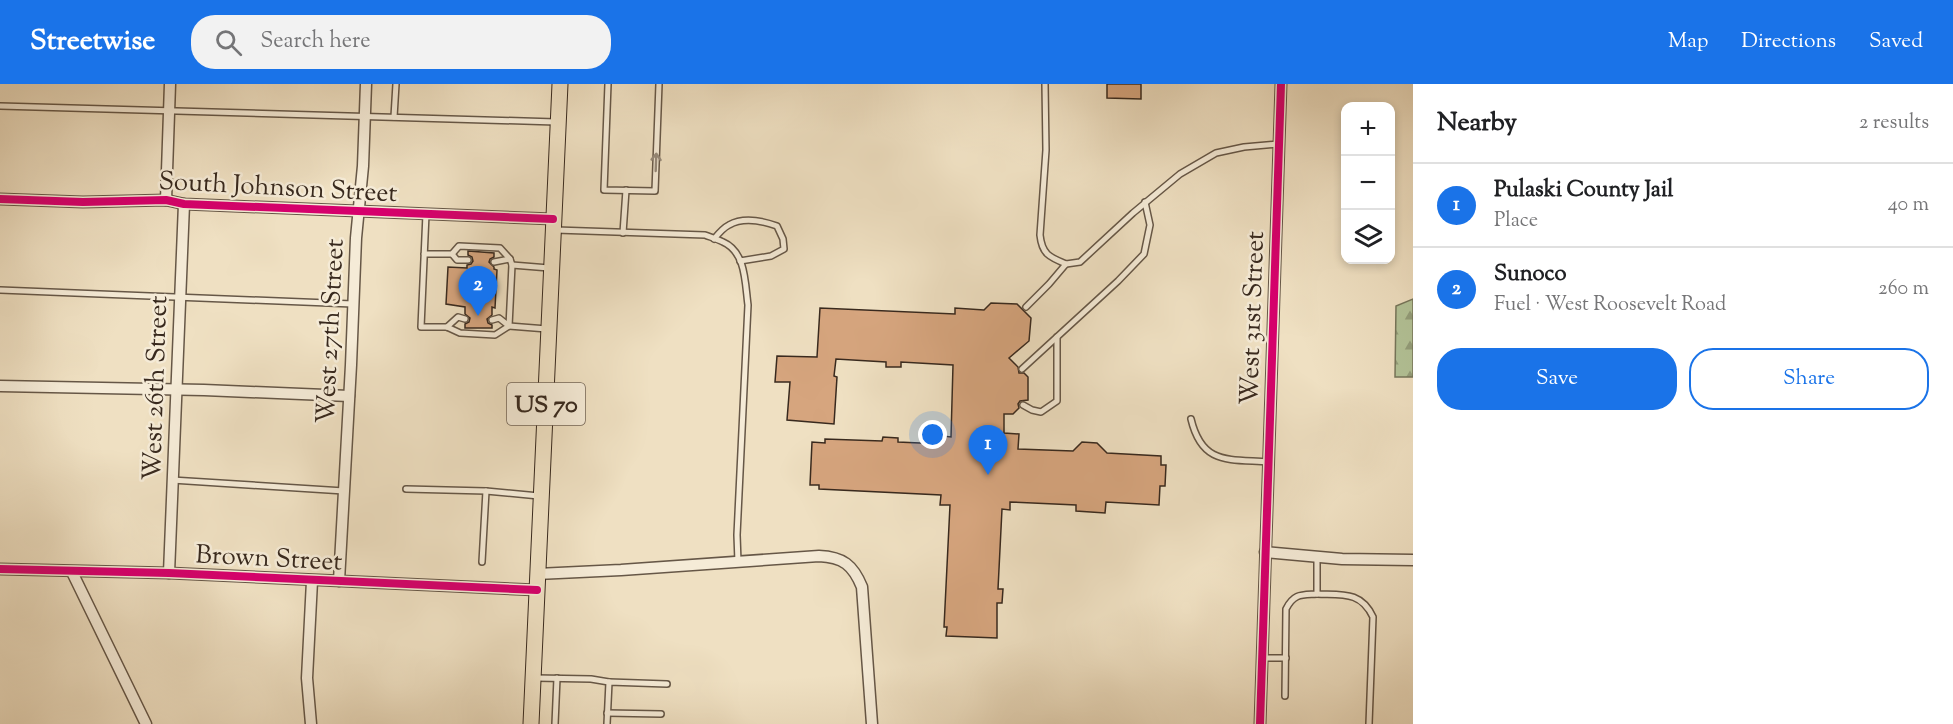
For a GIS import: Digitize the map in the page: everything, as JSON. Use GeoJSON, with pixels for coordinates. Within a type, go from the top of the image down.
{"type":"FeatureCollection","features":[{"type":"Feature","properties":{"kind":"main road","name":"US 70"},"geometry":{"type":"LineString","coordinates":[[531,724],[560,84]]}},
{"type":"Feature","properties":{"kind":"street"},"geometry":{"type":"LineString","coordinates":[[166,200],[170,84]]}},
{"type":"Feature","properties":{"kind":"street","name":"West 27th Street"},"geometry":{"type":"LineString","coordinates":[[339,581],[366,84]]}},
{"type":"Feature","properties":{"kind":"street","name":"West 31st Street"},"geometry":{"type":"LineString","coordinates":[[1265,552],[1281,84]]}},
{"type":"Feature","properties":{"kind":"street","name":"South Johnson Street"},"geometry":{"type":"LineString","coordinates":[[0,199],[83,202],[166,200],[184,204],[359,210],[553,225]]}},
{"type":"Feature","properties":{"kind":"street","name":"West 26th Street"},"geometry":{"type":"LineString","coordinates":[[169,573],[184,204]]}},
{"type":"Feature","properties":{"kind":"street"},"geometry":{"type":"LineString","coordinates":[[0,386],[349,396]]}},
{"type":"Feature","properties":{"kind":"street"},"geometry":{"type":"LineString","coordinates":[[1260,724],[1265,552],[1317,557],[1413,560]]}},
{"type":"Feature","properties":{"kind":"street"},"geometry":{"type":"LineString","coordinates":[[537,574],[819,556],[844,561],[858,576],[863,594],[872,724]]}},
{"type":"Feature","properties":{"kind":"street","name":"Brown Street"},"geometry":{"type":"LineString","coordinates":[[0,569],[169,573],[537,590]]}},
{"type":"Feature","properties":{"kind":"street"},"geometry":{"type":"LineString","coordinates":[[72,572],[146,724]]}},
{"type":"Feature","properties":{"kind":"street"},"geometry":{"type":"LineString","coordinates":[[311,724],[307,678],[312,581]]}},
{"type":"Feature","properties":{"kind":"lane"},"geometry":{"type":"LineString","coordinates":[[394,117],[396,84]]}},
{"type":"Feature","properties":{"kind":"lane"},"geometry":{"type":"LineString","coordinates":[[609,84],[604,190],[655,191],[659,84]]}},
{"type":"Feature","properties":{"kind":"lane"},"geometry":{"type":"LineString","coordinates":[[1045,84],[1046,150],[1041,244],[1046,254],[1066,264],[1080,262],[1145,202],[1180,174],[1216,153],[1244,147],[1278,144]]}},
{"type":"Feature","properties":{"kind":"lane"},"geometry":{"type":"LineString","coordinates":[[0,105],[558,122]]}},
{"type":"Feature","properties":{"kind":"lane"},"geometry":{"type":"LineString","coordinates":[[622,233],[626,190]]}},
{"type":"Feature","properties":{"kind":"lane"},"geometry":{"type":"LineString","coordinates":[[1022,369],[1144,254],[1150,225],[1145,202]]}},
{"type":"Feature","properties":{"kind":"lane"},"geometry":{"type":"LineString","coordinates":[[426,214],[421,327],[447,327],[460,333],[495,334],[509,326],[549,329]]}},
{"type":"Feature","properties":{"kind":"lane"},"geometry":{"type":"LineString","coordinates":[[714,239],[727,225],[741,220],[767,222],[777,226],[783,239],[784,249],[771,256],[740,261]]}},
{"type":"Feature","properties":{"kind":"lane"},"geometry":{"type":"LineString","coordinates":[[553,225],[622,233],[705,235],[725,242],[737,254],[744,271],[748,305],[737,535],[738,562]]}},
{"type":"Feature","properties":{"kind":"lane"},"geometry":{"type":"LineString","coordinates":[[424,254],[452,254],[459,246],[500,248],[511,262],[509,326]]}},
{"type":"Feature","properties":{"kind":"lane"},"geometry":{"type":"LineString","coordinates":[[452,254],[457,260],[468,260]]}},
{"type":"Feature","properties":{"kind":"lane"},"geometry":{"type":"LineString","coordinates":[[494,262],[552,268]]}},
{"type":"Feature","properties":{"kind":"lane"},"geometry":{"type":"LineString","coordinates":[[1026,307],[1066,264]]}},
{"type":"Feature","properties":{"kind":"lane"},"geometry":{"type":"LineString","coordinates":[[0,290],[353,304]]}},
{"type":"Feature","properties":{"kind":"lane"},"geometry":{"type":"LineString","coordinates":[[447,327],[458,317],[465,316]]}},
{"type":"Feature","properties":{"kind":"lane"},"geometry":{"type":"LineString","coordinates":[[492,317],[499,318],[509,326]]}},
{"type":"Feature","properties":{"kind":"lane"},"geometry":{"type":"LineString","coordinates":[[1023,405],[1041,412],[1057,401],[1058,337]]}},
{"type":"Feature","properties":{"kind":"lane"},"geometry":{"type":"LineString","coordinates":[[1191,419],[1199,442],[1206,451],[1231,459],[1268,462]]}},
{"type":"Feature","properties":{"kind":"lane"},"geometry":{"type":"LineString","coordinates":[[172,480],[344,491]]}},
{"type":"Feature","properties":{"kind":"lane"},"geometry":{"type":"LineString","coordinates":[[406,489],[486,491],[541,496]]}},
{"type":"Feature","properties":{"kind":"lane"},"geometry":{"type":"LineString","coordinates":[[482,562],[486,491]]}},
{"type":"Feature","properties":{"kind":"lane"},"geometry":{"type":"LineString","coordinates":[[1317,557],[1317,594]]}},
{"type":"Feature","properties":{"kind":"lane"},"geometry":{"type":"LineString","coordinates":[[1285,696],[1287,609],[1290,602],[1296,596],[1317,594],[1353,597],[1367,605],[1373,617],[1369,724]]}},
{"type":"Feature","properties":{"kind":"lane"},"geometry":{"type":"LineString","coordinates":[[1262,658],[1286,658]]}},
{"type":"Feature","properties":{"kind":"lane"},"geometry":{"type":"LineString","coordinates":[[533,678],[667,684]]}},
{"type":"Feature","properties":{"kind":"lane"},"geometry":{"type":"LineString","coordinates":[[555,724],[557,678]]}},
{"type":"Feature","properties":{"kind":"lane"},"geometry":{"type":"LineString","coordinates":[[607,724],[609,682]]}},
{"type":"Feature","properties":{"kind":"lane"},"geometry":{"type":"LineString","coordinates":[[608,713],[661,714]]}},
{"type":"Feature","properties":{"kind":"green space"},"geometry":{"type":"Polygon","coordinates":[[[1413,299],[1413,377],[1395,377],[1396,306],[1413,299]]]}},
{"type":"Feature","properties":{"kind":"building"},"geometry":{"type":"Polygon","coordinates":[[[1107,84],[1141,84],[1141,99],[1107,98],[1107,84]]]}},
{"type":"Feature","properties":{"kind":"building"},"geometry":{"type":"Polygon","coordinates":[[[468,251],[494,253],[494,257],[489,262],[497,270],[495,308],[492,307],[492,315],[487,319],[492,328],[465,328],[470,318],[465,314],[465,307],[446,304],[448,267],[467,268],[467,265],[473,261],[468,251]]]}},
{"type":"Feature","properties":{"kind":"building"},"geometry":{"type":"Polygon","coordinates":[[[991,303],[1017,304],[1031,318],[1029,341],[1009,358],[1018,367],[1019,373],[1024,373],[1028,377],[1028,400],[1020,401],[1019,408],[1013,414],[1004,414],[1004,433],[1019,434],[1018,449],[1073,451],[1082,442],[1097,443],[1107,453],[1161,456],[1161,465],[1166,465],[1165,486],[1160,486],[1159,505],[1106,502],[1105,513],[1076,511],[1076,505],[1010,502],[1010,510],[1002,509],[998,589],[1003,589],[1002,603],[997,603],[997,638],[946,636],[947,627],[944,627],[950,505],[940,505],[941,495],[819,489],[819,485],[810,485],[812,442],[825,443],[825,439],[882,441],[883,437],[898,438],[898,442],[942,444],[943,436],[951,437],[953,365],[901,362],[901,367],[886,367],[886,362],[836,359],[834,424],[787,420],[790,382],[775,382],[777,356],[817,357],[820,308],[955,314],[955,308],[984,310],[991,303]]]}},
{"type":"Feature","properties":{"kind":"cycle path"},"geometry":{"type":"LineString","coordinates":[[1260,724],[1281,84]]}},
{"type":"Feature","properties":{"kind":"cycle path"},"geometry":{"type":"LineString","coordinates":[[0,199],[83,202],[166,200],[184,204],[553,219]]}},
{"type":"Feature","properties":{"kind":"cycle path"},"geometry":{"type":"LineString","coordinates":[[0,569],[169,573],[537,590]]}},
{"type":"Feature","properties":{"kind":"place","name":"Sunoco"},"geometry":{"type":"Point","coordinates":[478,316]}},
{"type":"Feature","properties":{"kind":"place","name":"Pulaski County Jail"},"geometry":{"type":"Point","coordinates":[988,475]}}]}
